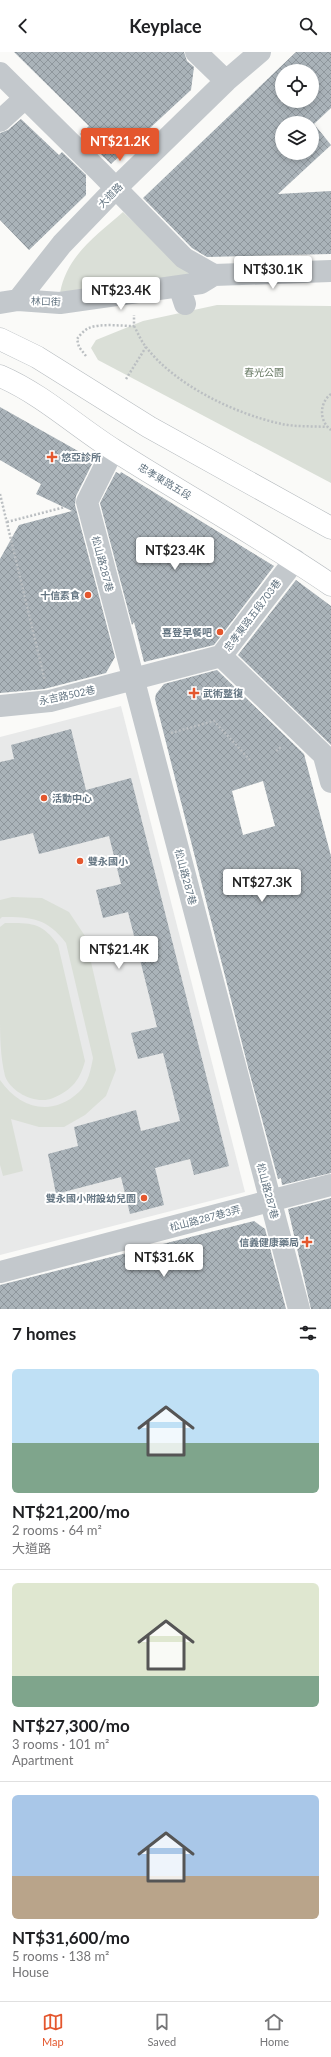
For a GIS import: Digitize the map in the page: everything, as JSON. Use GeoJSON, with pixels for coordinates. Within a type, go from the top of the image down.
{"type":"FeatureCollection","features":[{"type":"Feature","properties":{"kind":"main road"},"geometry":{"type":"LineString","coordinates":[[0,339],[36,357],[149,428],[331,528]]}},
{"type":"Feature","properties":{"kind":"main road","name":"忠孝東路五段"},"geometry":{"type":"LineString","coordinates":[[0,376],[20,385],[113,450],[295,560],[331,585]]}},
{"type":"Feature","properties":{"kind":"street"},"geometry":{"type":"LineString","coordinates":[[196,52],[226,81]]}},
{"type":"Feature","properties":{"kind":"street","name":"大道路"},"geometry":{"type":"LineString","coordinates":[[9,302],[116,188],[226,81],[260,52]]}},
{"type":"Feature","properties":{"kind":"street"},"geometry":{"type":"LineString","coordinates":[[0,73],[184,258],[214,275]]}},
{"type":"Feature","properties":{"kind":"street"},"geometry":{"type":"LineString","coordinates":[[0,121],[25,98]]}},
{"type":"Feature","properties":{"kind":"street","name":"林口街"},"geometry":{"type":"LineString","coordinates":[[9,302],[60,303],[182,295],[214,275],[331,271]]}},
{"type":"Feature","properties":{"kind":"street"},"geometry":{"type":"LineString","coordinates":[[87,502],[113,450]]}},
{"type":"Feature","properties":{"kind":"street","name":"松山路287巷"},"geometry":{"type":"LineString","coordinates":[[87,502],[299,1309]]}},
{"type":"Feature","properties":{"kind":"street","name":"忠孝東路五段703巷"},"geometry":{"type":"LineString","coordinates":[[134,680],[221,656],[295,560]]}},
{"type":"Feature","properties":{"kind":"street"},"geometry":{"type":"LineString","coordinates":[[221,656],[327,759],[331,782]]}},
{"type":"Feature","properties":{"kind":"street","name":"永吉路502巷"},"geometry":{"type":"LineString","coordinates":[[0,706],[50,700],[134,680]]}},
{"type":"Feature","properties":{"kind":"street","name":"松山路287巷3弄"},"geometry":{"type":"LineString","coordinates":[[0,1272],[331,1184]]}},
{"type":"Feature","properties":{"kind":"path"},"geometry":{"type":"LineString","coordinates":[[134,313],[134,326],[146,347],[171,371],[193,388],[237,410],[282,424],[327,427]]}},
{"type":"Feature","properties":{"kind":"path"},"geometry":{"type":"LineString","coordinates":[[86,356],[79,347],[77,339],[88,328],[134,326]]}},
{"type":"Feature","properties":{"kind":"path"},"geometry":{"type":"LineString","coordinates":[[126,379],[146,347]]}},
{"type":"Feature","properties":{"kind":"path"},"geometry":{"type":"LineString","coordinates":[[331,394],[325,399],[322,406],[323,419],[327,427],[331,430]]}},
{"type":"Feature","properties":{"kind":"path"},"geometry":{"type":"LineString","coordinates":[[0,494],[50,700]]}},
{"type":"Feature","properties":{"kind":"path"},"geometry":{"type":"LineString","coordinates":[[7,522],[87,502]]}},
{"type":"Feature","properties":{"kind":"path"},"geometry":{"type":"LineString","coordinates":[[149,738],[214,721],[250,760]]}},
{"type":"Feature","properties":{"kind":"shaded area","name":"雙永國小"},"geometry":{"type":"Polygon","coordinates":[[[121,706],[245,1192],[0,1255],[0,737],[121,706]]]}},
{"type":"Feature","properties":{"kind":"green space"},"geometry":{"type":"Polygon","coordinates":[[[123,212],[194,278],[60,293],[69,268],[76,257],[93,238],[123,212]]]}},
{"type":"Feature","properties":{"kind":"green space","name":"春光公園"},"geometry":{"type":"Polygon","coordinates":[[[217,305],[331,306],[331,483],[98,360],[91,348],[96,340],[143,321],[217,305]]]}},
{"type":"Feature","properties":{"kind":"green space"},"geometry":{"type":"Polygon","coordinates":[[[12,897],[42,898],[69,912],[85,936],[116,1070],[106,1096],[85,1115],[64,1127],[39,1127],[11,1119],[23,1171],[3,1176],[0,1165],[0,1080],[17,1098],[27,1103],[47,1107],[58,1105],[69,1100],[85,1085],[89,1076],[93,1058],[66,943],[52,928],[38,921],[13,917],[2,917],[0,919],[0,900],[12,897]]]}},
{"type":"Feature","properties":{"kind":"green space"},"geometry":{"type":"Polygon","coordinates":[[[5,923],[35,925],[47,932],[58,945],[85,1061],[81,1074],[74,1084],[60,1095],[47,1100],[32,1099],[25,1096],[13,1088],[5,1076],[0,1036],[0,927],[5,923]]]}},
{"type":"Feature","properties":{"kind":"building"},"geometry":{"type":"Polygon","coordinates":[[[14,52],[184,52],[187,61],[194,67],[191,90],[111,164],[80,134],[89,126],[14,52]]]}},
{"type":"Feature","properties":{"kind":"building"},"geometry":{"type":"Polygon","coordinates":[[[296,52],[331,52],[331,108],[319,119],[319,116],[275,116],[275,160],[315,160],[278,194],[331,191],[331,254],[207,257],[192,248],[143,198],[275,72],[275,108],[319,108],[319,64],[283,64],[296,52]]]}},
{"type":"Feature","properties":{"kind":"building"},"geometry":{"type":"Polygon","coordinates":[[[21,119],[59,155],[62,152],[86,175],[86,195],[29,250],[0,220],[0,133],[8,130],[21,119]]]}},
{"type":"Feature","properties":{"kind":"building"},"geometry":{"type":"Polygon","coordinates":[[[319,130],[331,145],[319,156],[319,130]]]}},
{"type":"Feature","properties":{"kind":"building"},"geometry":{"type":"Polygon","coordinates":[[[0,407],[94,460],[76,496],[75,505],[115,657],[106,673],[44,689],[0,693],[0,559],[19,525],[72,511],[36,494],[41,484],[0,460],[0,407]]]}},
{"type":"Feature","properties":{"kind":"building"},"geometry":{"type":"Polygon","coordinates":[[[116,472],[120,474],[121,472],[274,566],[214,645],[144,662],[134,622],[132,625],[100,503],[116,472]]]}},
{"type":"Feature","properties":{"kind":"building"},"geometry":{"type":"Polygon","coordinates":[[[296,580],[331,606],[331,745],[238,655],[296,580]]]}},
{"type":"Feature","properties":{"kind":"building"},"geometry":{"type":"Polygon","coordinates":[[[217,670],[304,754],[331,856],[331,1173],[282,1185],[281,1178],[278,1179],[249,1071],[155,699],[156,694],[164,684],[217,670]],[[263,781],[232,791],[243,835],[275,826],[263,781]]]}},
{"type":"Feature","properties":{"kind":"building"},"geometry":{"type":"Polygon","coordinates":[[[71,729],[86,790],[131,778],[229,1166],[194,1175],[190,1159],[155,1168],[164,1205],[130,1214],[121,1177],[56,1194],[48,1154],[78,1146],[74,1127],[136,1110],[141,1131],[180,1121],[163,1053],[138,1059],[131,1033],[157,1027],[128,912],[103,918],[96,890],[121,884],[109,836],[39,854],[33,833],[0,841],[0,762],[14,759],[11,745],[71,729]]]}},
{"type":"Feature","properties":{"kind":"building"},"geometry":{"type":"Polygon","coordinates":[[[331,1198],[331,1309],[311,1309],[288,1209],[331,1198]]]}},
{"type":"Feature","properties":{"kind":"building"},"geometry":{"type":"Polygon","coordinates":[[[254,1221],[265,1229],[286,1309],[0,1309],[0,1285],[254,1221]]]}},
{"type":"Feature","properties":{"kind":"place","name":"悠亞診所"},"geometry":{"type":"Point","coordinates":[52,457]}},
{"type":"Feature","properties":{"kind":"place","name":"十信素食"},"geometry":{"type":"Point","coordinates":[88,595]}},
{"type":"Feature","properties":{"kind":"place","name":"喜登早餐吧"},"geometry":{"type":"Point","coordinates":[220,632]}},
{"type":"Feature","properties":{"kind":"place","name":"武術整復"},"geometry":{"type":"Point","coordinates":[194,693]}},
{"type":"Feature","properties":{"kind":"place","name":"活動中心"},"geometry":{"type":"Point","coordinates":[44,798]}},
{"type":"Feature","properties":{"kind":"place","name":"雙永國小"},"geometry":{"type":"Point","coordinates":[80,861]}},
{"type":"Feature","properties":{"kind":"place","name":"雙永國小附設幼兒園"},"geometry":{"type":"Point","coordinates":[144,1198]}},
{"type":"Feature","properties":{"kind":"place","name":"信義健康藥局"},"geometry":{"type":"Point","coordinates":[307,1242]}}]}
